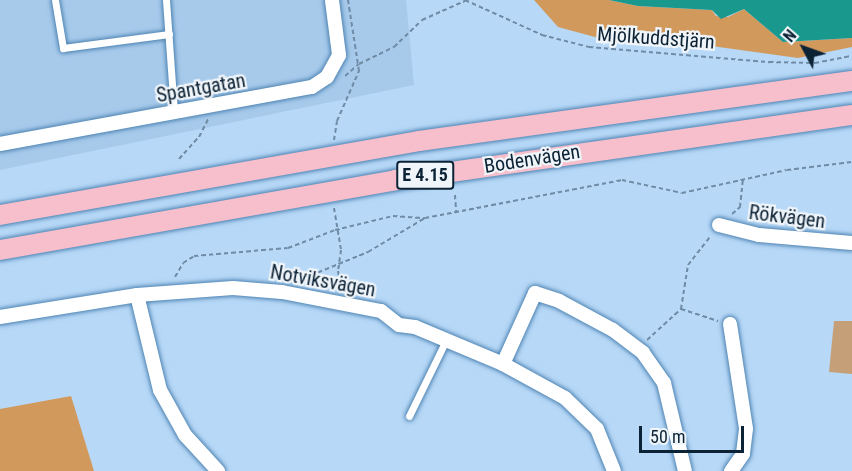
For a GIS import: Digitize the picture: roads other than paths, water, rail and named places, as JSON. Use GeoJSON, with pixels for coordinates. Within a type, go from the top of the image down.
{"type":"FeatureCollection","features":[{"type":"Feature","properties":{"kind":"main road","name":"Bodenvägen"},"geometry":{"type":"LineString","coordinates":[[0,215],[419,141],[852,81]]}},
{"type":"Feature","properties":{"kind":"main road","name":"Bodenvägen"},"geometry":{"type":"LineString","coordinates":[[0,250],[406,178],[852,115]]}},
{"type":"Feature","properties":{"kind":"street","name":"Spantgatan"},"geometry":{"type":"LineString","coordinates":[[0,144],[300,91],[327,77],[339,55],[340,43],[332,0]]}},
{"type":"Feature","properties":{"kind":"street","name":"Rökvägen"},"geometry":{"type":"LineString","coordinates":[[719,225],[759,235],[852,243]]}},
{"type":"Feature","properties":{"kind":"street","name":"Notviksvägen"},"geometry":{"type":"LineString","coordinates":[[0,317],[137,295],[232,288],[282,292],[381,311],[399,325],[415,327],[503,364],[565,398],[597,429],[614,471]]}},
{"type":"Feature","properties":{"kind":"street"},"geometry":{"type":"LineString","coordinates":[[503,364],[528,304],[540,292],[613,330],[639,349],[659,375],[670,399],[685,471]]}},
{"type":"Feature","properties":{"kind":"street"},"geometry":{"type":"LineString","coordinates":[[137,295],[160,390],[185,435],[218,471]]}},
{"type":"Feature","properties":{"kind":"street"},"geometry":{"type":"LineString","coordinates":[[730,324],[746,429],[743,454],[731,471]]}},
{"type":"Feature","properties":{"kind":"lane"},"geometry":{"type":"LineString","coordinates":[[55,0],[63,48],[169,34]]}},
{"type":"Feature","properties":{"kind":"lane"},"geometry":{"type":"LineString","coordinates":[[166,0],[174,112]]}},
{"type":"Feature","properties":{"kind":"lane"},"geometry":{"type":"LineString","coordinates":[[409,416],[446,340]]}}]}
